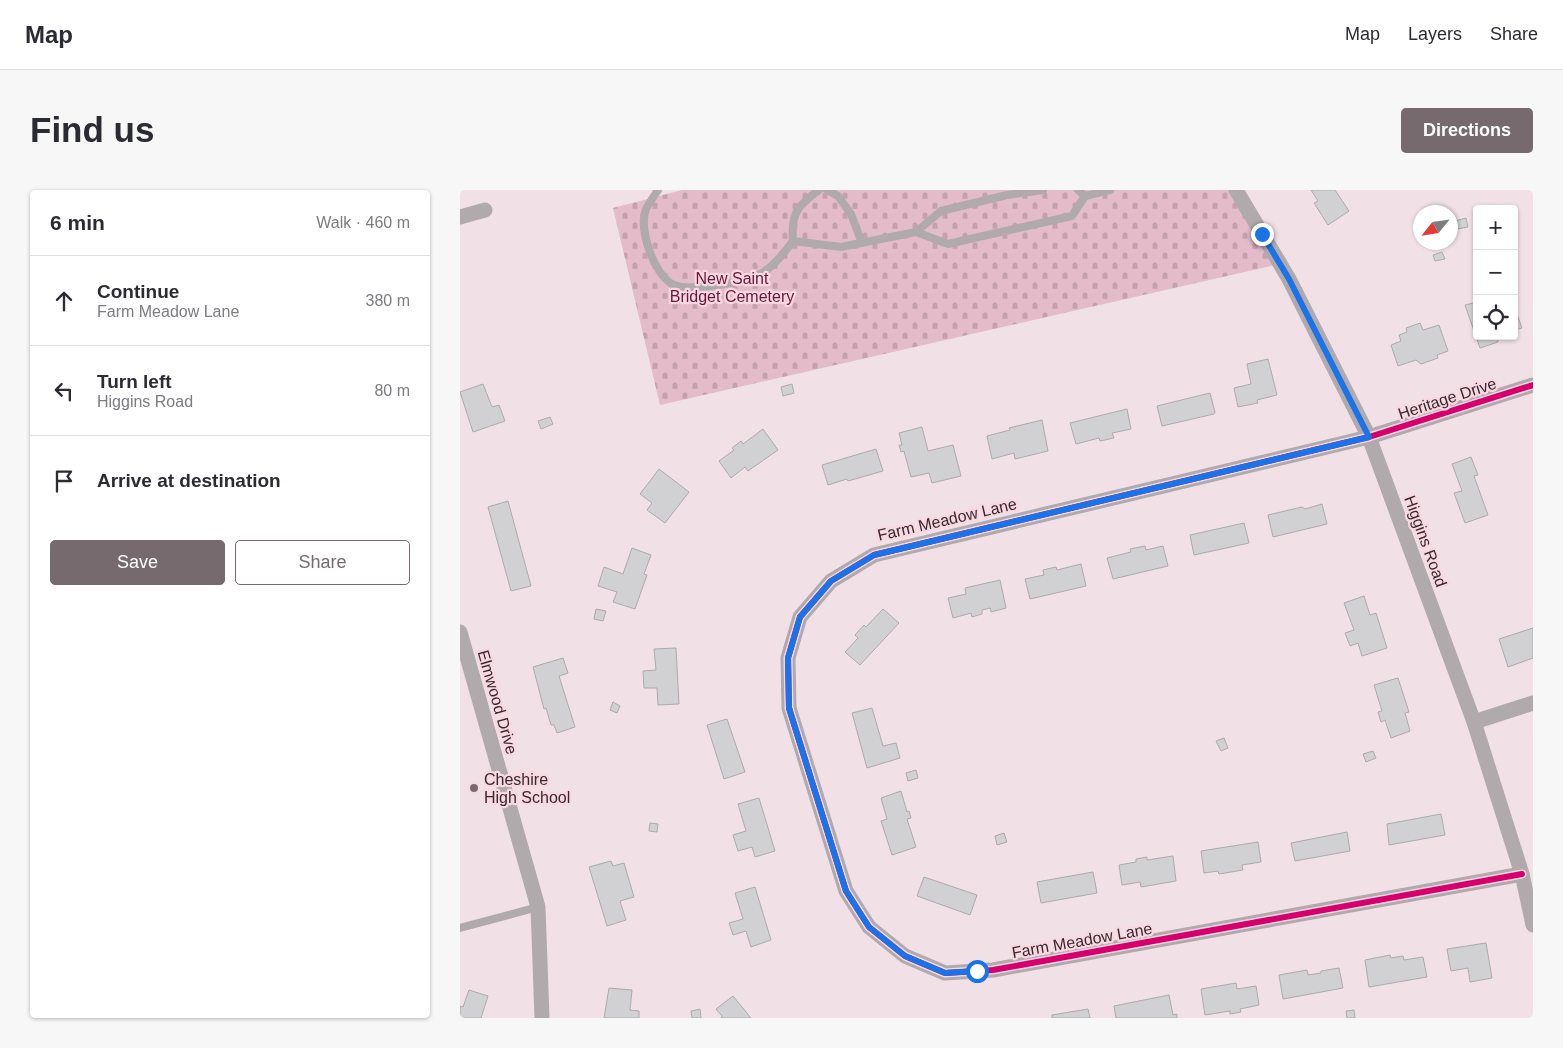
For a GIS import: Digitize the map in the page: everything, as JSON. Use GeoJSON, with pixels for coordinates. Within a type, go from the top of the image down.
{"type":"FeatureCollection","features":[{"type":"Feature","properties":{"kind":"street","name":"Higgins Road"},"geometry":{"type":"LineString","coordinates":[[1236,190],[1289,279],[1369,437],[1474,722],[1522,874],[1533,925]]}},
{"type":"Feature","properties":{"kind":"street"},"geometry":{"type":"LineString","coordinates":[[460,217],[485,210]]}},
{"type":"Feature","properties":{"kind":"street","name":"Heritage Drive"},"geometry":{"type":"LineString","coordinates":[[1369,437],[1533,385]]}},
{"type":"Feature","properties":{"kind":"street","name":"Farm Meadow Lane"},"geometry":{"type":"LineString","coordinates":[[1369,437],[874,555],[831,581],[800,617],[788,658],[789,708],[846,891],[869,927],[905,956],[945,973],[993,970],[1522,874]]}},
{"type":"Feature","properties":{"kind":"street","name":"Elmwood Drive"},"geometry":{"type":"LineString","coordinates":[[460,632],[538,907],[542,1018]]}},
{"type":"Feature","properties":{"kind":"street"},"geometry":{"type":"LineString","coordinates":[[1474,722],[1533,703]]}},
{"type":"Feature","properties":{"kind":"lane"},"geometry":{"type":"LineString","coordinates":[[658,190],[646,210],[644,225],[646,240],[652,258],[660,272],[673,285],[691,287],[734,282],[761,273],[782,257],[793,240],[792,225],[796,210],[819,190]]}},
{"type":"Feature","properties":{"kind":"lane"},"geometry":{"type":"LineString","coordinates":[[793,240],[841,247],[862,243],[916,232],[941,212],[1007,195],[1043,190]]}},
{"type":"Feature","properties":{"kind":"lane"},"geometry":{"type":"LineString","coordinates":[[1078,190],[1085,196]]}},
{"type":"Feature","properties":{"kind":"lane"},"geometry":{"type":"LineString","coordinates":[[916,232],[948,244],[1072,216],[1085,196],[1110,190]]}},
{"type":"Feature","properties":{"kind":"lane"},"geometry":{"type":"LineString","coordinates":[[830,191],[838,196],[851,214],[862,243]]}},
{"type":"Feature","properties":{"kind":"lane"},"geometry":{"type":"LineString","coordinates":[[460,928],[538,907]]}},
{"type":"Feature","properties":{"kind":"green space","name":"New Saint Bridget Cemetery"},"geometry":{"type":"Polygon","coordinates":[[[682,190],[1240,190],[1288,262],[660,405],[613,208],[682,190]]]}},
{"type":"Feature","properties":{"kind":"building"},"geometry":{"type":"Polygon","coordinates":[[[1311,190],[1335,190],[1349,211],[1328,225],[1314,203],[1318,201],[1311,190]]]}},
{"type":"Feature","properties":{"kind":"building"},"geometry":{"type":"Polygon","coordinates":[[[1466,218],[1468,227],[1458,229],[1458,220],[1466,218]]]}},
{"type":"Feature","properties":{"kind":"building"},"geometry":{"type":"Polygon","coordinates":[[[1442,252],[1445,259],[1435,261],[1433,255],[1442,252]]]}},
{"type":"Feature","properties":{"kind":"building"},"geometry":{"type":"Polygon","coordinates":[[[1473,303],[1473,328],[1465,305],[1473,303]]]}},
{"type":"Feature","properties":{"kind":"building"},"geometry":{"type":"Polygon","coordinates":[[[1518,317],[1522,328],[1518,329],[1518,317]]]}},
{"type":"Feature","properties":{"kind":"building"},"geometry":{"type":"Polygon","coordinates":[[[1420,323],[1423,330],[1439,325],[1448,351],[1437,355],[1438,358],[1421,364],[1416,360],[1398,366],[1391,345],[1401,341],[1399,335],[1407,332],[1406,328],[1420,323]]]}},
{"type":"Feature","properties":{"kind":"building"},"geometry":{"type":"Polygon","coordinates":[[[1477,340],[1498,340],[1498,342],[1480,348],[1477,340]]]}},
{"type":"Feature","properties":{"kind":"building"},"geometry":{"type":"Polygon","coordinates":[[[1268,359],[1277,395],[1257,400],[1258,403],[1238,407],[1234,388],[1251,384],[1247,364],[1268,359]]]}},
{"type":"Feature","properties":{"kind":"building"},"geometry":{"type":"Polygon","coordinates":[[[483,384],[492,407],[499,405],[505,421],[473,432],[460,392],[483,384]]]}},
{"type":"Feature","properties":{"kind":"building"},"geometry":{"type":"Polygon","coordinates":[[[792,384],[794,393],[783,396],[781,387],[792,384]]]}},
{"type":"Feature","properties":{"kind":"building"},"geometry":{"type":"Polygon","coordinates":[[[1210,393],[1214,414],[1162,426],[1157,406],[1210,393]]]}},
{"type":"Feature","properties":{"kind":"building"},"geometry":{"type":"Polygon","coordinates":[[[1127,409],[1131,429],[1112,433],[1114,438],[1100,441],[1099,438],[1076,444],[1070,423],[1127,409]]]}},
{"type":"Feature","properties":{"kind":"building"},"geometry":{"type":"Polygon","coordinates":[[[550,417],[553,424],[541,429],[538,421],[550,417]]]}},
{"type":"Feature","properties":{"kind":"building"},"geometry":{"type":"Polygon","coordinates":[[[1042,420],[1048,451],[1015,459],[1014,453],[992,459],[987,436],[1010,430],[1009,428],[1042,420]]]}},
{"type":"Feature","properties":{"kind":"building"},"geometry":{"type":"Polygon","coordinates":[[[922,427],[928,451],[953,445],[961,476],[932,483],[929,473],[911,477],[904,451],[901,452],[899,445],[902,445],[899,433],[922,427]]]}},
{"type":"Feature","properties":{"kind":"building"},"geometry":{"type":"Polygon","coordinates":[[[763,429],[778,450],[748,471],[745,467],[731,478],[719,461],[734,450],[732,448],[741,441],[743,444],[763,429]]]}},
{"type":"Feature","properties":{"kind":"building"},"geometry":{"type":"Polygon","coordinates":[[[876,449],[883,471],[828,485],[822,465],[876,449]]]}},
{"type":"Feature","properties":{"kind":"building"},"geometry":{"type":"Polygon","coordinates":[[[1471,457],[1478,475],[1474,476],[1488,515],[1465,523],[1454,493],[1462,491],[1452,464],[1471,457]]]}},
{"type":"Feature","properties":{"kind":"building"},"geometry":{"type":"Polygon","coordinates":[[[659,469],[689,492],[665,523],[647,510],[652,503],[640,494],[659,469]]]}},
{"type":"Feature","properties":{"kind":"building"},"geometry":{"type":"Polygon","coordinates":[[[508,501],[531,586],[511,591],[488,507],[508,501]]]}},
{"type":"Feature","properties":{"kind":"building"},"geometry":{"type":"Polygon","coordinates":[[[1322,504],[1327,524],[1273,537],[1268,515],[1302,507],[1305,509],[1322,504]]]}},
{"type":"Feature","properties":{"kind":"building"},"geometry":{"type":"Polygon","coordinates":[[[1244,523],[1249,543],[1194,555],[1190,535],[1244,523]]]}},
{"type":"Feature","properties":{"kind":"building"},"geometry":{"type":"Polygon","coordinates":[[[1145,546],[1146,550],[1163,546],[1168,566],[1113,579],[1107,558],[1131,552],[1130,549],[1145,546]]]}},
{"type":"Feature","properties":{"kind":"building"},"geometry":{"type":"Polygon","coordinates":[[[632,548],[651,555],[644,574],[647,575],[635,609],[613,602],[617,592],[598,586],[604,567],[623,574],[632,548]]]}},
{"type":"Feature","properties":{"kind":"building"},"geometry":{"type":"Polygon","coordinates":[[[1081,564],[1086,586],[1030,599],[1025,579],[1044,575],[1043,570],[1056,567],[1057,570],[1081,564]]]}},
{"type":"Feature","properties":{"kind":"building"},"geometry":{"type":"Polygon","coordinates":[[[1000,580],[1006,608],[991,612],[990,608],[982,610],[982,614],[972,617],[971,613],[953,618],[948,598],[966,594],[965,588],[1000,580]]]}},
{"type":"Feature","properties":{"kind":"building"},"geometry":{"type":"Polygon","coordinates":[[[1364,596],[1370,615],[1376,613],[1387,648],[1362,656],[1358,643],[1350,646],[1345,633],[1354,630],[1344,603],[1364,596]]]}},
{"type":"Feature","properties":{"kind":"building"},"geometry":{"type":"Polygon","coordinates":[[[596,609],[606,611],[603,621],[594,619],[596,609]]]}},
{"type":"Feature","properties":{"kind":"building"},"geometry":{"type":"Polygon","coordinates":[[[883,609],[899,623],[860,665],[845,652],[858,638],[855,635],[864,625],[866,627],[883,609]]]}},
{"type":"Feature","properties":{"kind":"building"},"geometry":{"type":"Polygon","coordinates":[[[1533,628],[1533,658],[1508,667],[1499,639],[1533,628]]]}},
{"type":"Feature","properties":{"kind":"building"},"geometry":{"type":"Polygon","coordinates":[[[676,648],[679,704],[658,705],[657,688],[644,688],[643,671],[656,670],[654,649],[676,648]]]}},
{"type":"Feature","properties":{"kind":"building"},"geometry":{"type":"Polygon","coordinates":[[[563,658],[568,673],[559,676],[575,727],[557,733],[554,725],[551,725],[546,708],[544,709],[533,667],[563,658]]]}},
{"type":"Feature","properties":{"kind":"building"},"geometry":{"type":"Polygon","coordinates":[[[1398,678],[1409,712],[1405,713],[1410,731],[1391,738],[1385,720],[1381,722],[1378,712],[1382,711],[1374,685],[1398,678]]]}},
{"type":"Feature","properties":{"kind":"building"},"geometry":{"type":"Polygon","coordinates":[[[613,702],[620,706],[617,713],[610,710],[613,702]]]}},
{"type":"Feature","properties":{"kind":"building"},"geometry":{"type":"Polygon","coordinates":[[[872,708],[883,746],[896,743],[900,758],[867,768],[852,713],[872,708]]]}},
{"type":"Feature","properties":{"kind":"building"},"geometry":{"type":"Polygon","coordinates":[[[727,719],[745,772],[724,779],[707,725],[727,719]]]}},
{"type":"Feature","properties":{"kind":"building"},"geometry":{"type":"Polygon","coordinates":[[[1224,738],[1228,748],[1221,751],[1216,741],[1224,738]]]}},
{"type":"Feature","properties":{"kind":"building"},"geometry":{"type":"Polygon","coordinates":[[[1373,751],[1376,758],[1366,762],[1363,754],[1373,751]]]}},
{"type":"Feature","properties":{"kind":"building"},"geometry":{"type":"Polygon","coordinates":[[[916,770],[918,778],[908,781],[906,773],[916,770]]]}},
{"type":"Feature","properties":{"kind":"building"},"geometry":{"type":"Polygon","coordinates":[[[901,791],[907,812],[909,811],[911,818],[907,819],[916,847],[892,855],[881,821],[887,819],[881,798],[901,791]]]}},
{"type":"Feature","properties":{"kind":"building"},"geometry":{"type":"Polygon","coordinates":[[[759,798],[775,851],[755,857],[752,847],[738,851],[733,835],[746,831],[738,804],[759,798]]]}},
{"type":"Feature","properties":{"kind":"building"},"geometry":{"type":"Polygon","coordinates":[[[1441,814],[1445,835],[1389,845],[1387,824],[1441,814]]]}},
{"type":"Feature","properties":{"kind":"building"},"geometry":{"type":"Polygon","coordinates":[[[650,823],[658,824],[657,832],[649,831],[650,823]]]}},
{"type":"Feature","properties":{"kind":"building"},"geometry":{"type":"Polygon","coordinates":[[[1347,832],[1350,851],[1295,861],[1291,843],[1347,832]]]}},
{"type":"Feature","properties":{"kind":"building"},"geometry":{"type":"Polygon","coordinates":[[[1004,833],[1007,842],[997,845],[995,836],[1004,833]]]}},
{"type":"Feature","properties":{"kind":"building"},"geometry":{"type":"Polygon","coordinates":[[[1258,842],[1261,862],[1242,865],[1243,870],[1219,874],[1218,871],[1204,873],[1201,851],[1258,842]]]}},
{"type":"Feature","properties":{"kind":"building"},"geometry":{"type":"Polygon","coordinates":[[[1173,856],[1176,881],[1141,887],[1140,882],[1122,885],[1119,865],[1136,862],[1136,859],[1147,857],[1147,860],[1173,856]]]}},
{"type":"Feature","properties":{"kind":"building"},"geometry":{"type":"Polygon","coordinates":[[[611,861],[613,866],[624,863],[634,897],[620,901],[626,920],[607,926],[589,867],[611,861]]]}},
{"type":"Feature","properties":{"kind":"building"},"geometry":{"type":"Polygon","coordinates":[[[1093,872],[1097,893],[1041,903],[1037,882],[1093,872]]]}},
{"type":"Feature","properties":{"kind":"building"},"geometry":{"type":"Polygon","coordinates":[[[924,877],[977,895],[970,915],[917,896],[924,877]]]}},
{"type":"Feature","properties":{"kind":"building"},"geometry":{"type":"Polygon","coordinates":[[[755,887],[771,940],[751,947],[746,931],[733,935],[729,923],[743,919],[735,893],[755,887]]]}},
{"type":"Feature","properties":{"kind":"building"},"geometry":{"type":"Polygon","coordinates":[[[1486,943],[1492,978],[1470,982],[1468,968],[1451,971],[1447,949],[1486,943]]]}},
{"type":"Feature","properties":{"kind":"building"},"geometry":{"type":"Polygon","coordinates":[[[1390,955],[1391,958],[1403,956],[1404,960],[1423,957],[1427,977],[1369,987],[1365,960],[1390,955]]]}},
{"type":"Feature","properties":{"kind":"building"},"geometry":{"type":"Polygon","coordinates":[[[1339,968],[1343,988],[1283,999],[1279,975],[1307,970],[1308,975],[1339,968]]]}},
{"type":"Feature","properties":{"kind":"building"},"geometry":{"type":"Polygon","coordinates":[[[1236,983],[1237,989],[1256,986],[1259,1005],[1240,1009],[1241,1012],[1230,1014],[1230,1011],[1205,1015],[1201,989],[1236,983]]]}},
{"type":"Feature","properties":{"kind":"building"},"geometry":{"type":"Polygon","coordinates":[[[609,988],[632,990],[630,1010],[639,1011],[639,1018],[604,1018],[609,988]]]}},
{"type":"Feature","properties":{"kind":"building"},"geometry":{"type":"Polygon","coordinates":[[[469,990],[488,996],[481,1018],[460,1018],[460,1006],[463,1007],[469,990]]]}},
{"type":"Feature","properties":{"kind":"building"},"geometry":{"type":"Polygon","coordinates":[[[1169,995],[1173,1015],[1177,1014],[1177,1018],[1116,1018],[1114,1006],[1169,995]]]}},
{"type":"Feature","properties":{"kind":"building"},"geometry":{"type":"Polygon","coordinates":[[[733,996],[751,1018],[721,1018],[722,1016],[716,1009],[733,996]]]}},
{"type":"Feature","properties":{"kind":"building"},"geometry":{"type":"Polygon","coordinates":[[[700,1009],[701,1018],[692,1018],[691,1011],[700,1009]]]}},
{"type":"Feature","properties":{"kind":"building"},"geometry":{"type":"Polygon","coordinates":[[[1088,1009],[1090,1018],[1052,1018],[1052,1015],[1088,1009]]]}},
{"type":"Feature","properties":{"kind":"building"},"geometry":{"type":"Polygon","coordinates":[[[1354,1010],[1355,1018],[1347,1018],[1346,1011],[1354,1010]]]}},
{"type":"Feature","properties":{"kind":"cycle path"},"geometry":{"type":"LineString","coordinates":[[1522,874],[993,970],[945,973],[905,956],[869,927],[846,891],[789,708],[788,658],[800,617],[831,581],[874,555],[1369,437],[1533,385]]}},
{"type":"Feature","properties":{"kind":"place","name":"Cheshire High School"},"geometry":{"type":"Point","coordinates":[474,788]}},
{"type":"Feature","properties":{"kind":"route"},"geometry":{"type":"LineString","coordinates":[[977,971],[945,973],[905,956],[869,927],[846,891],[789,708],[788,658],[800,617],[831,581],[874,555],[1369,437],[1289,279],[1262,234]]}}]}
